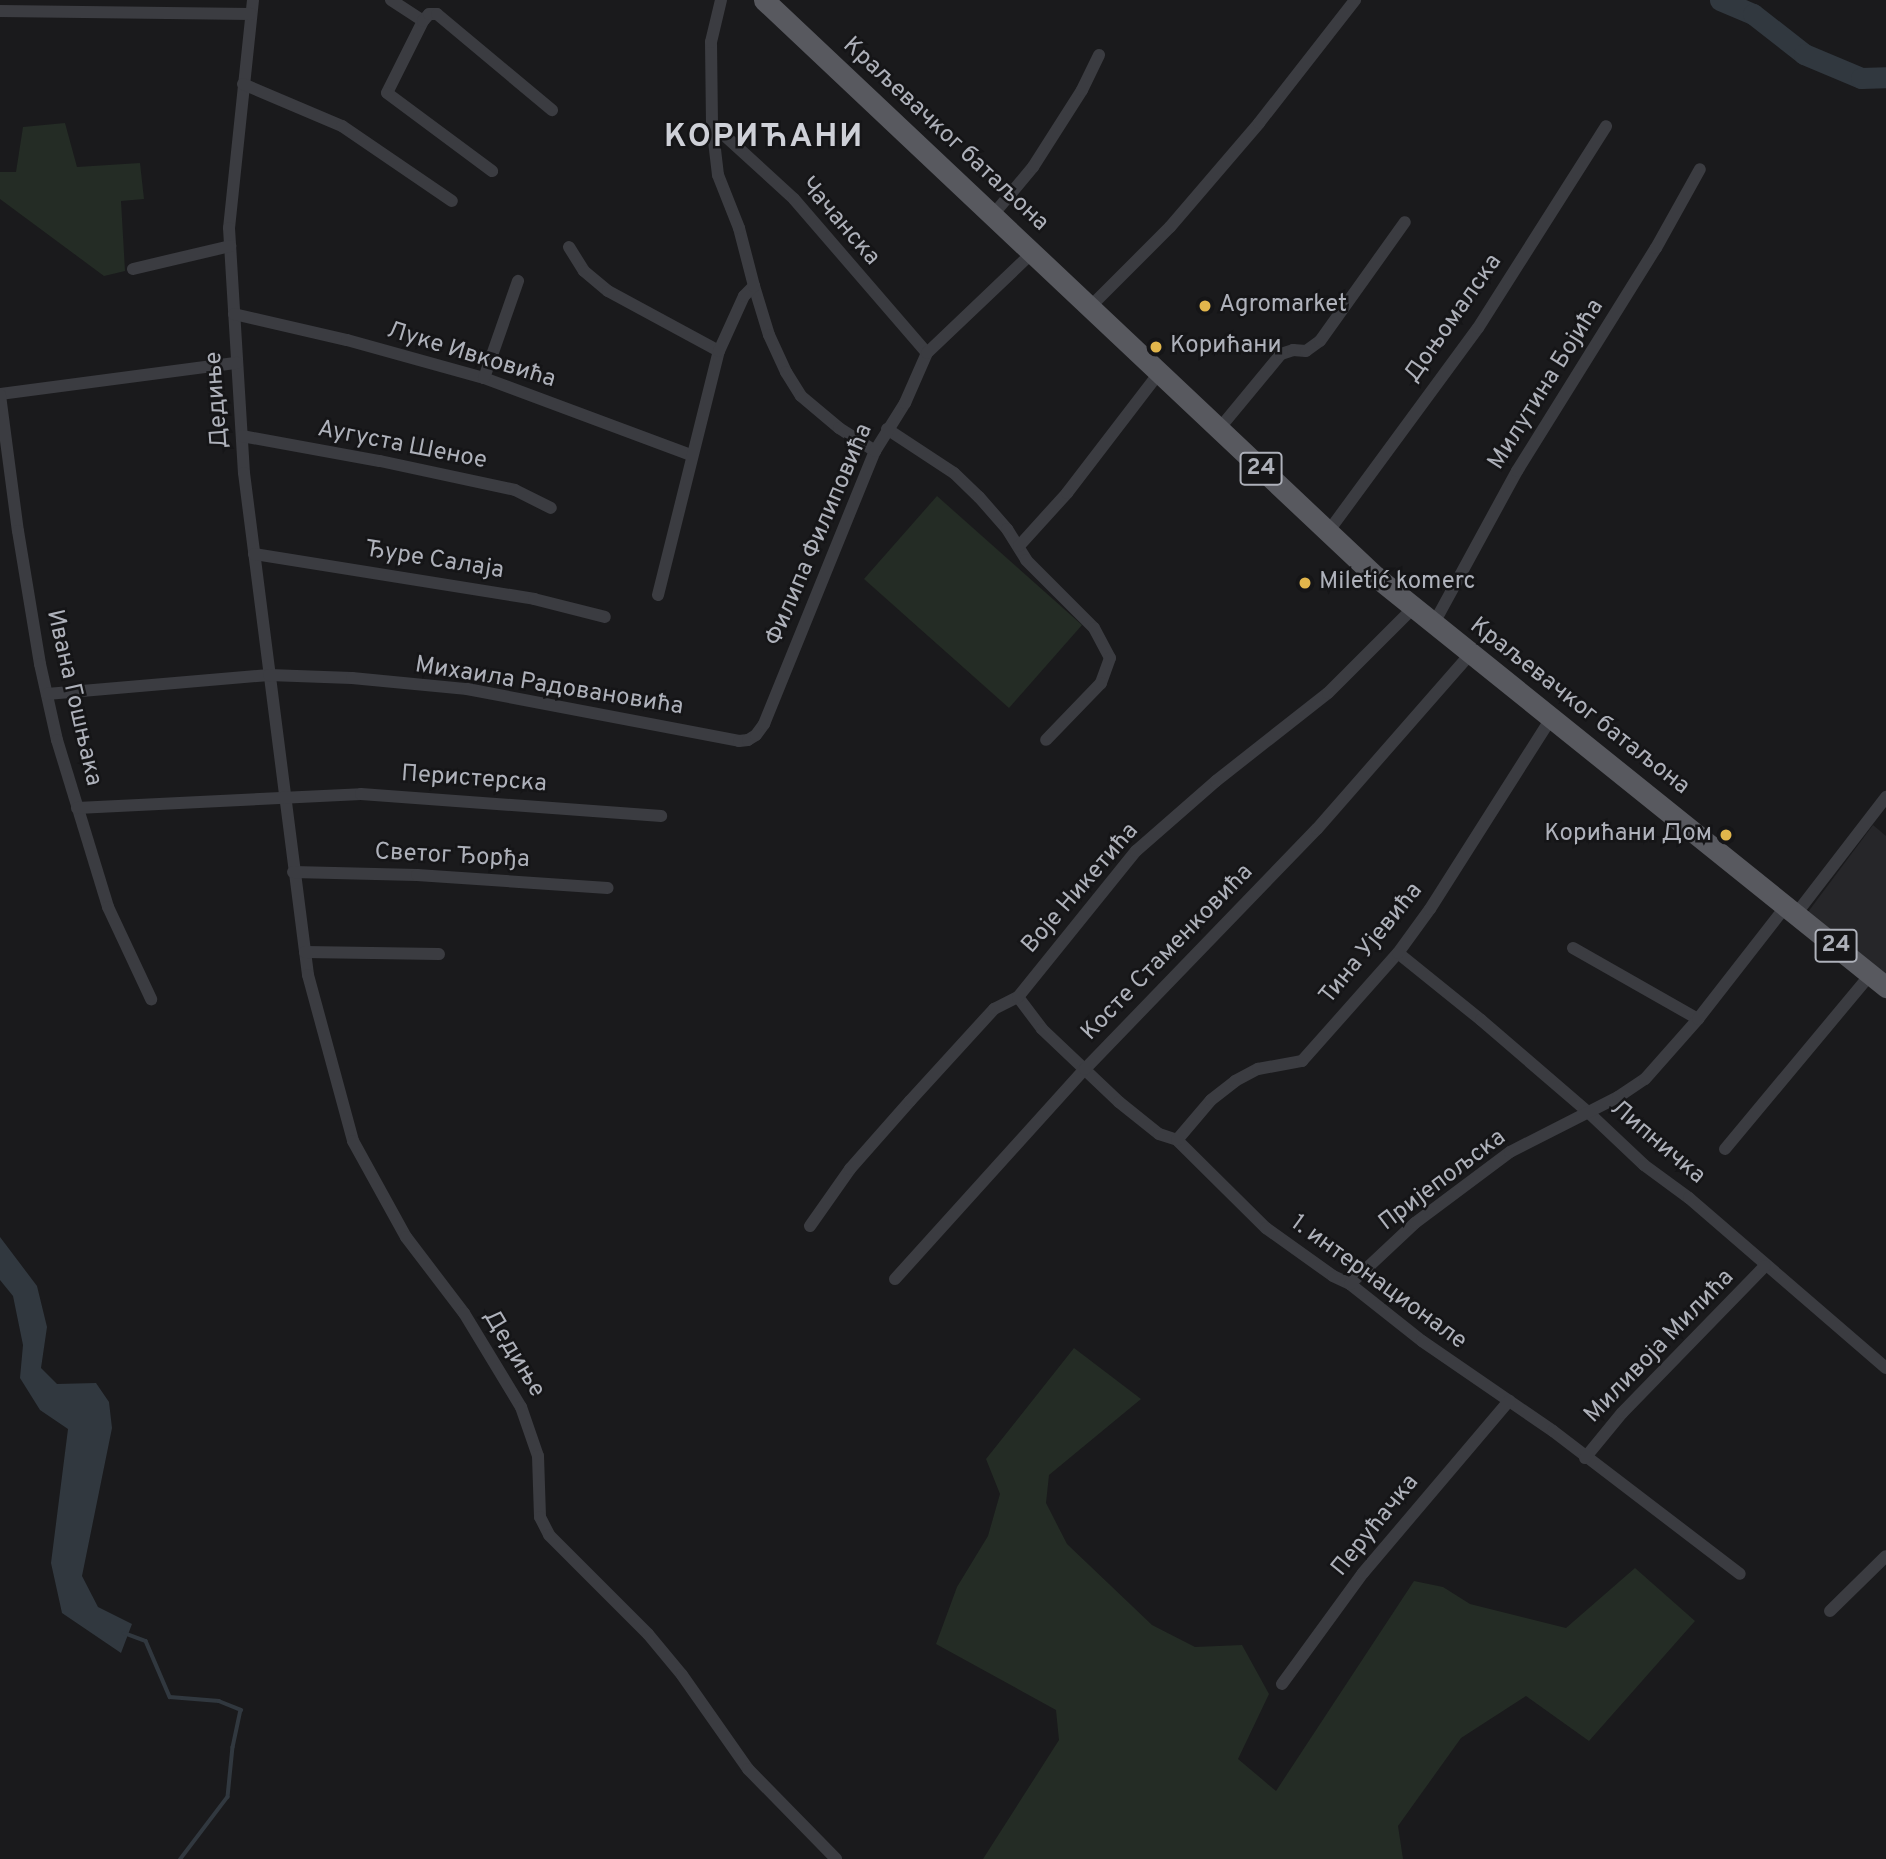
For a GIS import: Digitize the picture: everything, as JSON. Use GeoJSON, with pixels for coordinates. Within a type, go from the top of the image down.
{"type":"FeatureCollection","features":[{"type":"Feature","properties":{"kind":"main road","name":"Краљевачког батаљона"},"geometry":{"type":"LineString","coordinates":[[764,0],[1328,532],[1413,608],[1878,981]]}},
{"type":"Feature","properties":{"kind":"street","name":"Дедиње"},"geometry":{"type":"LineString","coordinates":[[253,0],[230,246],[242,436],[283,796],[305,952],[353,1141],[406,1237],[464,1313],[521,1407],[538,1456],[540,1517],[549,1535],[654,1642],[690,1685],[747,1769],[836,1859]]}},
{"type":"Feature","properties":{"kind":"street"},"geometry":{"type":"LineString","coordinates":[[391,0],[423,21]]}},
{"type":"Feature","properties":{"kind":"street"},"geometry":{"type":"LineString","coordinates":[[721,0],[711,42],[712,124],[718,175],[739,228],[769,335],[786,372],[801,396],[839,428],[875,451]]}},
{"type":"Feature","properties":{"kind":"street"},"geometry":{"type":"LineString","coordinates":[[1090,307],[1179,217],[1259,123],[1355,0]]}},
{"type":"Feature","properties":{"kind":"street"},"geometry":{"type":"LineString","coordinates":[[0,12],[251,14]]}},
{"type":"Feature","properties":{"kind":"street"},"geometry":{"type":"LineString","coordinates":[[492,172],[387,93],[429,14],[437,14],[552,110]]}},
{"type":"Feature","properties":{"kind":"street"},"geometry":{"type":"LineString","coordinates":[[992,216],[1033,167],[1082,90],[1099,55]]}},
{"type":"Feature","properties":{"kind":"street"},"geometry":{"type":"LineString","coordinates":[[243,85],[342,126],[452,201]]}},
{"type":"Feature","properties":{"kind":"street","name":"Чачанска"},"geometry":{"type":"LineString","coordinates":[[712,124],[794,200],[928,353]]}},
{"type":"Feature","properties":{"kind":"street","name":"Доњомалска"},"geometry":{"type":"LineString","coordinates":[[1328,532],[1478,328],[1606,125]]}},
{"type":"Feature","properties":{"kind":"street","name":"Милутина Бојића"},"geometry":{"type":"LineString","coordinates":[[1433,625],[1517,471],[1656,248],[1700,169]]}},
{"type":"Feature","properties":{"kind":"street"},"geometry":{"type":"LineString","coordinates":[[1219,429],[1281,354],[1293,350],[1306,351],[1320,341],[1405,222]]}},
{"type":"Feature","properties":{"kind":"street"},"geometry":{"type":"LineString","coordinates":[[133,269],[230,246]]}},
{"type":"Feature","properties":{"kind":"street"},"geometry":{"type":"LineString","coordinates":[[569,247],[584,271],[608,291],[719,351]]}},
{"type":"Feature","properties":{"kind":"street","name":"Филипа Филиповића"},"geometry":{"type":"LineString","coordinates":[[738,741],[756,735],[764,724],[875,451],[905,402],[928,353],[1032,253]]}},
{"type":"Feature","properties":{"kind":"street"},"geometry":{"type":"LineString","coordinates":[[484,378],[518,281]]}},
{"type":"Feature","properties":{"kind":"street"},"geometry":{"type":"LineString","coordinates":[[658,596],[691,455],[705,417],[719,351],[744,296],[754,286]]}},
{"type":"Feature","properties":{"kind":"street","name":"Луке Ивковића"},"geometry":{"type":"LineString","coordinates":[[234,314],[347,340],[484,378],[691,455]]}},
{"type":"Feature","properties":{"kind":"street"},"geometry":{"type":"LineString","coordinates":[[0,395],[237,363]]}},
{"type":"Feature","properties":{"kind":"street"},"geometry":{"type":"LineString","coordinates":[[1019,546],[1068,493],[1159,373]]}},
{"type":"Feature","properties":{"kind":"street","name":"Ивана Гошњака"},"geometry":{"type":"LineString","coordinates":[[0,395],[18,531],[47,694],[77,808],[108,907],[151,999]]}},
{"type":"Feature","properties":{"kind":"street"},"geometry":{"type":"LineString","coordinates":[[887,429],[954,473],[979,497],[1019,546],[1026,560],[1094,628],[1110,658],[1101,683],[1046,740]]}},
{"type":"Feature","properties":{"kind":"street","name":"Аугуста Шеное"},"geometry":{"type":"LineString","coordinates":[[242,436],[380,461],[515,490],[551,508]]}},
{"type":"Feature","properties":{"kind":"street","name":"Ђуре Салаја"},"geometry":{"type":"LineString","coordinates":[[254,554],[534,599],[605,617]]}},
{"type":"Feature","properties":{"kind":"street","name":"Воје Никетића"},"geometry":{"type":"LineString","coordinates":[[810,1226],[850,1169],[976,1027],[994,1009],[1018,997],[1136,851],[1216,781],[1328,693],[1413,608]]}},
{"type":"Feature","properties":{"kind":"street","name":"Косте Стаменковића"},"geometry":{"type":"LineString","coordinates":[[895,1279],[1085,1069],[1317,829],[1470,654]]}},
{"type":"Feature","properties":{"kind":"street","name":"Михаила Радовановића"},"geometry":{"type":"LineString","coordinates":[[47,694],[269,675],[352,678],[467,690],[738,741]]}},
{"type":"Feature","properties":{"kind":"street","name":"Тина Ујевића"},"geometry":{"type":"LineString","coordinates":[[1177,1140],[1212,1100],[1235,1081],[1258,1069],[1302,1061],[1398,953],[1430,909],[1550,718]]}},
{"type":"Feature","properties":{"kind":"street","name":"Перистерска"},"geometry":{"type":"LineString","coordinates":[[283,796],[360,794],[661,816]]}},
{"type":"Feature","properties":{"kind":"street"},"geometry":{"type":"LineString","coordinates":[[77,808],[268,800],[283,796]]}},
{"type":"Feature","properties":{"kind":"street","name":"Пријепољска"},"geometry":{"type":"LineString","coordinates":[[1350,1284],[1415,1223],[1510,1152],[1589,1113],[1645,1079],[1886,797]]}},
{"type":"Feature","properties":{"kind":"street","name":"Светог Ђорђа"},"geometry":{"type":"LineString","coordinates":[[293,872],[417,875],[608,888]]}},
{"type":"Feature","properties":{"kind":"street"},"geometry":{"type":"LineString","coordinates":[[1573,948],[1698,1019]]}},
{"type":"Feature","properties":{"kind":"street"},"geometry":{"type":"LineString","coordinates":[[305,952],[439,954]]}},
{"type":"Feature","properties":{"kind":"street","name":"Липничка"},"geometry":{"type":"LineString","coordinates":[[1398,953],[1589,1113],[1644,1165],[1689,1198],[1886,1368]]}},
{"type":"Feature","properties":{"kind":"street"},"geometry":{"type":"LineString","coordinates":[[1725,1149],[1878,981]]}},
{"type":"Feature","properties":{"kind":"street","name":"1. интернационале"},"geometry":{"type":"LineString","coordinates":[[1018,997],[1042,1029],[1119,1102],[1159,1134],[1177,1140],[1266,1228],[1333,1276],[1350,1284],[1422,1342],[1509,1401],[1740,1574]]}},
{"type":"Feature","properties":{"kind":"street","name":"Миливоја Милића"},"geometry":{"type":"LineString","coordinates":[[1585,1458],[1622,1413],[1765,1266]]}},
{"type":"Feature","properties":{"kind":"street","name":"Перућачка"},"geometry":{"type":"LineString","coordinates":[[1282,1684],[1363,1573],[1509,1401]]}},
{"type":"Feature","properties":{"kind":"street"},"geometry":{"type":"LineString","coordinates":[[1830,1611],[1886,1556]]}},
{"type":"Feature","properties":{"kind":"shaded area"},"geometry":{"type":"Polygon","coordinates":[[[65,123],[77,167],[140,163],[144,199],[121,201],[125,271],[104,276],[0,199],[0,172],[16,172],[23,127],[65,123]]]}},
{"type":"Feature","properties":{"kind":"shaded area"},"geometry":{"type":"Polygon","coordinates":[[[937,496],[1082,625],[1009,708],[864,579],[937,496]]]}},
{"type":"Feature","properties":{"kind":"shaded area"},"geometry":{"type":"Polygon","coordinates":[[[1873,825],[1886,836],[1886,974],[1808,912],[1873,825]]]}},
{"type":"Feature","properties":{"kind":"shaded area"},"geometry":{"type":"Polygon","coordinates":[[[0,1237],[37,1286],[47,1327],[41,1368],[57,1384],[96,1383],[109,1402],[112,1428],[82,1576],[98,1607],[132,1624],[121,1653],[62,1613],[51,1563],[68,1429],[40,1410],[20,1378],[23,1345],[13,1296],[0,1280],[0,1237]]]}},
{"type":"Feature","properties":{"kind":"shaded area"},"geometry":{"type":"Polygon","coordinates":[[[1074,1348],[1141,1399],[1049,1475],[1046,1503],[1067,1544],[1152,1625],[1195,1647],[1242,1645],[1269,1694],[1238,1759],[1276,1791],[1414,1581],[1443,1587],[1470,1604],[1566,1628],[1635,1568],[1695,1621],[1589,1741],[1526,1696],[1461,1738],[1398,1826],[1403,1859],[983,1859],[1059,1740],[1056,1710],[936,1644],[957,1587],[988,1536],[1000,1494],[986,1459],[1074,1348]]]}},
{"type":"Feature","properties":{"kind":"waterway"},"geometry":{"type":"LineString","coordinates":[[1720,0],[1753,14],[1804,54],[1861,78],[1886,77]]}},
{"type":"Feature","properties":{"kind":"waterway"},"geometry":{"type":"LineString","coordinates":[[124,1633],[146,1641],[170,1697],[219,1701],[241,1710],[233,1747],[228,1797],[181,1859]]}},
{"type":"Feature","properties":{"kind":"place","name":"Agromarket"},"geometry":{"type":"Point","coordinates":[1205,306]}},
{"type":"Feature","properties":{"kind":"place","name":"Корићани"},"geometry":{"type":"Point","coordinates":[1156,347]}},
{"type":"Feature","properties":{"kind":"place","name":"Miletić komerc"},"geometry":{"type":"Point","coordinates":[1305,583]}},
{"type":"Feature","properties":{"kind":"place","name":"Корићани Дом"},"geometry":{"type":"Point","coordinates":[1726,835]}},
{"type":"Feature","properties":{"kind":"district","name":"КОРИЋАНИ"},"geometry":{"type":"Point","coordinates":[764,138]}}]}
